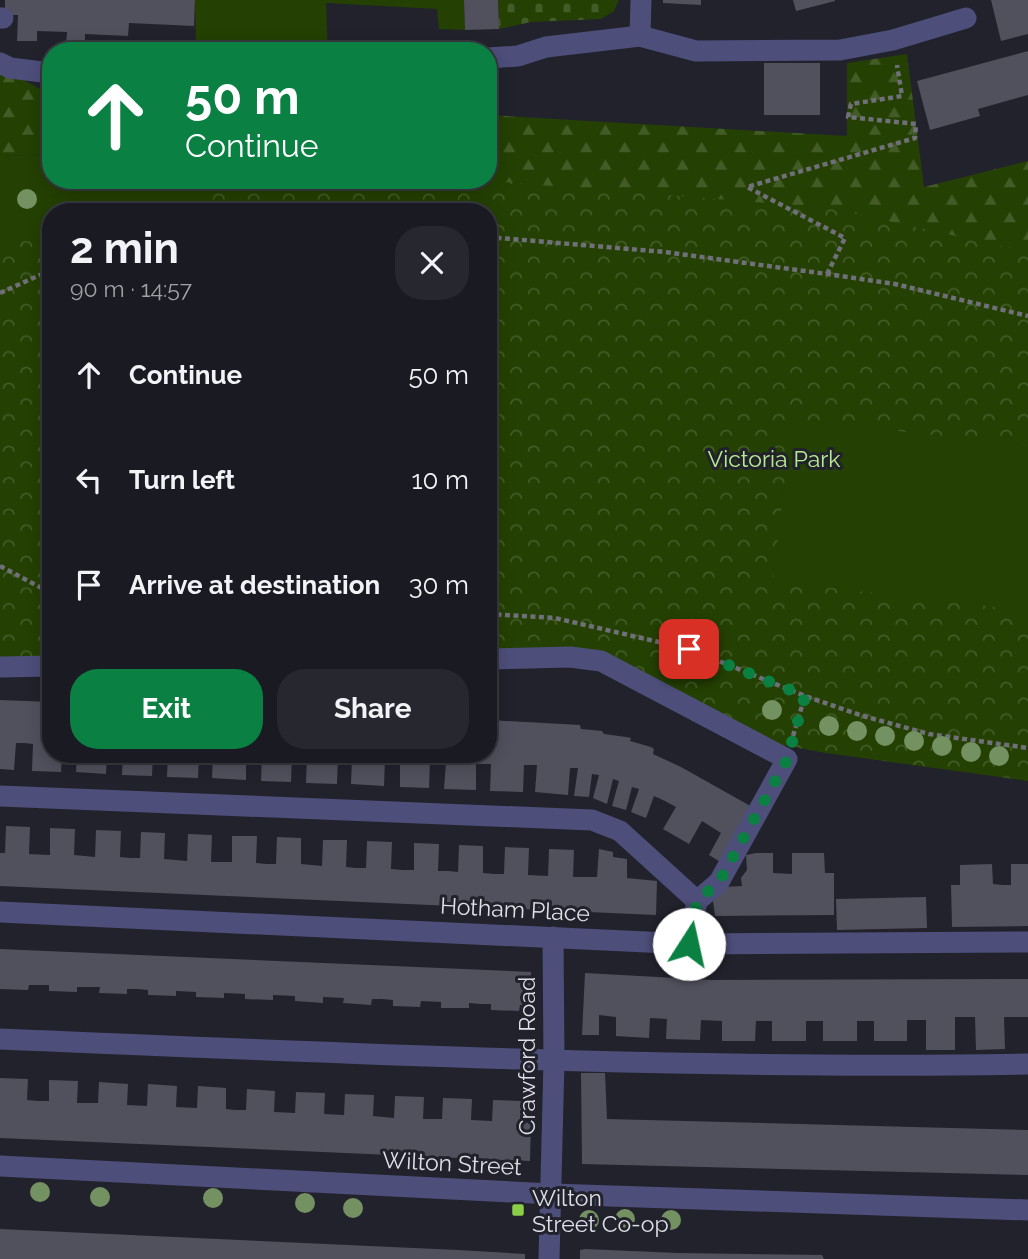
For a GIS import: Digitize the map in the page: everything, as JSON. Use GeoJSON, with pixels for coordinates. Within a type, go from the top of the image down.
{"type":"FeatureCollection","features":[{"type":"Feature","properties":{"kind":"street"},"geometry":{"type":"LineString","coordinates":[[640,36],[641,0]]}},
{"type":"Feature","properties":{"kind":"street"},"geometry":{"type":"LineString","coordinates":[[497,57],[518,56],[546,47],[640,36],[696,51],[840,50],[893,40],[967,18]]}},
{"type":"Feature","properties":{"kind":"street"},"geometry":{"type":"LineString","coordinates":[[0,63],[10,68],[42,72]]}},
{"type":"Feature","properties":{"kind":"street"},"geometry":{"type":"LineString","coordinates":[[497,659],[570,657],[601,661],[787,760],[719,882],[697,901],[689,944]]}},
{"type":"Feature","properties":{"kind":"street"},"geometry":{"type":"LineString","coordinates":[[0,667],[42,666]]}},
{"type":"Feature","properties":{"kind":"street"},"geometry":{"type":"LineString","coordinates":[[0,796],[592,820],[620,831],[697,901]]}},
{"type":"Feature","properties":{"kind":"street","name":"Hotham Place"},"geometry":{"type":"LineString","coordinates":[[0,912],[689,944],[1028,942]]}},
{"type":"Feature","properties":{"kind":"street","name":"Crawford Road"},"geometry":{"type":"LineString","coordinates":[[549,1259],[554,1061],[553,937]]}},
{"type":"Feature","properties":{"kind":"street"},"geometry":{"type":"LineString","coordinates":[[0,1039],[554,1061],[1028,1064]]}},
{"type":"Feature","properties":{"kind":"street","name":"Wilton Street"},"geometry":{"type":"LineString","coordinates":[[0,1166],[552,1195],[1028,1210]]}},
{"type":"Feature","properties":{"kind":"path"},"geometry":{"type":"LineString","coordinates":[[827,274],[845,239],[747,187],[915,138],[916,124],[848,117],[851,104],[902,96],[893,40]]}},
{"type":"Feature","properties":{"kind":"path"},"geometry":{"type":"LineString","coordinates":[[497,238],[666,252],[895,284],[1028,316]]}},
{"type":"Feature","properties":{"kind":"path"},"geometry":{"type":"LineString","coordinates":[[0,293],[42,274]]}},
{"type":"Feature","properties":{"kind":"path"},"geometry":{"type":"LineString","coordinates":[[0,566],[42,588]]}},
{"type":"Feature","properties":{"kind":"path"},"geometry":{"type":"LineString","coordinates":[[497,615],[555,618],[689,649],[805,696],[929,734],[1028,748]]}},
{"type":"Feature","properties":{"kind":"path"},"geometry":{"type":"LineString","coordinates":[[787,760],[805,696]]}},
{"type":"Feature","properties":{"kind":"green space"},"geometry":{"type":"Polygon","coordinates":[[[195,0],[464,0],[465,30],[439,29],[437,9],[326,3],[328,42],[196,42],[195,0]]]}},
{"type":"Feature","properties":{"kind":"green space"},"geometry":{"type":"Polygon","coordinates":[[[498,0],[619,0],[614,11],[601,19],[531,22],[499,29],[498,0]]]}},
{"type":"Feature","properties":{"kind":"green space"},"geometry":{"type":"Polygon","coordinates":[[[907,54],[924,187],[1028,161],[1028,305],[497,214],[497,203],[188,203],[182,189],[497,189],[497,116],[847,136],[847,63],[907,54]]]}},
{"type":"Feature","properties":{"kind":"green space"},"geometry":{"type":"Polygon","coordinates":[[[0,67],[42,90],[42,154],[0,156],[0,67]]]}},
{"type":"Feature","properties":{"kind":"green space"},"geometry":{"type":"Polygon","coordinates":[[[42,154],[42,189],[188,189],[193,193],[193,203],[42,203],[42,240],[0,243],[0,156],[42,154]]]}},
{"type":"Feature","properties":{"kind":"green space","name":"Victoria Park"},"geometry":{"type":"Polygon","coordinates":[[[497,182],[829,208],[1028,252],[1028,781],[777,744],[603,653],[497,652],[497,203],[42,203],[42,658],[0,659],[0,213],[67,193],[119,189],[497,189],[497,182]]]}},
{"type":"Feature","properties":{"kind":"green space"},"geometry":{"type":"Polygon","coordinates":[[[792,419],[1028,446],[1028,611],[773,581],[792,419]]]}},
{"type":"Feature","properties":{"kind":"building"},"geometry":{"type":"Polygon","coordinates":[[[5,0],[195,0],[194,26],[129,23],[128,36],[85,34],[85,42],[66,42],[67,32],[37,31],[37,41],[17,41],[18,15],[5,15],[5,0]]]}},
{"type":"Feature","properties":{"kind":"building"},"geometry":{"type":"Polygon","coordinates":[[[464,0],[498,0],[499,29],[465,30],[464,0]]]}},
{"type":"Feature","properties":{"kind":"building"},"geometry":{"type":"Polygon","coordinates":[[[663,0],[701,0],[701,5],[663,3],[663,0]]]}},
{"type":"Feature","properties":{"kind":"building"},"geometry":{"type":"Polygon","coordinates":[[[793,0],[835,0],[835,1],[796,11],[793,0]]]}},
{"type":"Feature","properties":{"kind":"building"},"geometry":{"type":"Polygon","coordinates":[[[991,0],[1028,0],[1028,34],[1001,41],[991,0]]]}},
{"type":"Feature","properties":{"kind":"building"},"geometry":{"type":"Polygon","coordinates":[[[1028,51],[1028,95],[978,109],[980,116],[930,130],[917,81],[1028,51]]]}},
{"type":"Feature","properties":{"kind":"building"},"geometry":{"type":"Polygon","coordinates":[[[764,63],[820,63],[820,115],[764,115],[764,63]]]}},
{"type":"Feature","properties":{"kind":"building"},"geometry":{"type":"Polygon","coordinates":[[[0,700],[42,702],[42,763],[62,763],[61,772],[32,771],[33,744],[24,743],[16,743],[14,770],[0,769],[0,700]]]}},
{"type":"Feature","properties":{"kind":"building"},"geometry":{"type":"Polygon","coordinates":[[[497,720],[580,725],[581,729],[631,738],[630,741],[651,747],[654,749],[653,754],[754,808],[722,863],[709,855],[721,833],[702,821],[689,844],[663,829],[676,807],[654,796],[646,818],[631,812],[639,789],[632,787],[626,810],[612,806],[619,781],[613,779],[607,804],[593,798],[599,775],[592,774],[589,797],[574,796],[578,768],[570,768],[568,795],[535,792],[537,765],[524,765],[523,792],[490,791],[491,764],[476,764],[476,790],[444,789],[446,763],[497,763],[497,720]]]}},
{"type":"Feature","properties":{"kind":"building"},"geometry":{"type":"Polygon","coordinates":[[[76,763],[107,763],[106,774],[76,772],[76,763]]]}},
{"type":"Feature","properties":{"kind":"building"},"geometry":{"type":"Polygon","coordinates":[[[123,763],[153,763],[152,776],[122,775],[123,763]]]}},
{"type":"Feature","properties":{"kind":"building"},"geometry":{"type":"Polygon","coordinates":[[[168,763],[199,763],[198,778],[167,777],[168,763]]]}},
{"type":"Feature","properties":{"kind":"building"},"geometry":{"type":"Polygon","coordinates":[[[213,763],[246,763],[246,780],[212,778],[213,763]]]}},
{"type":"Feature","properties":{"kind":"building"},"geometry":{"type":"Polygon","coordinates":[[[262,763],[292,763],[291,782],[261,781],[262,763]]]}},
{"type":"Feature","properties":{"kind":"building"},"geometry":{"type":"Polygon","coordinates":[[[307,763],[338,763],[337,784],[306,783],[307,763]]]}},
{"type":"Feature","properties":{"kind":"building"},"geometry":{"type":"Polygon","coordinates":[[[352,763],[385,763],[384,786],[351,784],[352,763]]]}},
{"type":"Feature","properties":{"kind":"building"},"geometry":{"type":"Polygon","coordinates":[[[400,763],[430,763],[429,788],[400,787],[400,763]]]}},
{"type":"Feature","properties":{"kind":"building"},"geometry":{"type":"Polygon","coordinates":[[[6,826],[30,827],[29,854],[50,855],[50,828],[75,829],[74,855],[95,857],[96,830],[121,831],[120,857],[130,858],[140,858],[141,832],[165,833],[164,859],[187,861],[188,834],[212,835],[211,862],[232,862],[232,836],[257,836],[256,863],[266,864],[276,864],[277,837],[301,838],[301,864],[322,866],[323,840],[347,840],[346,867],[356,868],[366,868],[367,841],[392,842],[391,869],[403,870],[414,870],[414,843],[439,844],[438,871],[458,872],[459,845],[483,846],[483,873],[494,874],[504,874],[505,847],[529,848],[528,875],[548,876],[549,849],[574,850],[573,877],[597,877],[599,849],[613,852],[613,857],[627,859],[627,878],[657,881],[656,915],[0,886],[0,853],[5,853],[6,826]]]}},
{"type":"Feature","properties":{"kind":"building"},"geometry":{"type":"Polygon","coordinates":[[[773,853],[773,873],[792,874],[792,853],[824,853],[825,873],[834,873],[834,915],[715,916],[713,901],[723,887],[742,886],[741,878],[747,870],[746,855],[773,853]]]}},
{"type":"Feature","properties":{"kind":"building"},"geometry":{"type":"Polygon","coordinates":[[[992,864],[993,884],[1011,885],[1011,864],[1028,864],[1028,926],[952,927],[951,885],[960,885],[960,865],[992,864]]]}},
{"type":"Feature","properties":{"kind":"building"},"geometry":{"type":"Polygon","coordinates":[[[926,897],[927,928],[837,930],[836,899],[926,897]]]}},
{"type":"Feature","properties":{"kind":"building"},"geometry":{"type":"Polygon","coordinates":[[[0,949],[531,972],[530,1006],[520,1005],[519,1011],[491,1010],[491,1004],[469,1003],[469,1008],[441,1008],[441,1002],[421,1001],[420,1007],[393,1006],[393,1000],[372,999],[371,1005],[343,1003],[344,998],[323,997],[323,1003],[295,1001],[295,996],[273,995],[273,1000],[245,999],[245,994],[224,993],[224,998],[196,997],[196,992],[176,991],[176,996],[148,995],[148,990],[138,989],[127,989],[127,994],[99,993],[100,987],[77,987],[77,992],[49,991],[49,985],[29,985],[28,990],[0,989],[0,949]]]}},
{"type":"Feature","properties":{"kind":"building"},"geometry":{"type":"Polygon","coordinates":[[[585,973],[712,980],[1028,979],[1028,1017],[1004,1017],[1005,1049],[976,1050],[975,1017],[955,1017],[955,1050],[926,1050],[926,1020],[907,1020],[907,1041],[874,1041],[874,1021],[857,1021],[857,1041],[823,1041],[823,1021],[806,1021],[806,1041],[772,1041],[772,1021],[756,1021],[755,1041],[722,1041],[722,1021],[701,1020],[700,1040],[666,1039],[667,1019],[650,1018],[649,1038],[616,1036],[616,1017],[599,1015],[599,1035],[582,1035],[585,973]]]}},
{"type":"Feature","properties":{"kind":"building"},"geometry":{"type":"Polygon","coordinates":[[[581,1073],[605,1073],[607,1119],[1028,1130],[1028,1175],[582,1164],[581,1073]]]}},
{"type":"Feature","properties":{"kind":"building"},"geometry":{"type":"Polygon","coordinates":[[[0,1078],[28,1079],[27,1100],[38,1101],[49,1101],[49,1080],[78,1081],[77,1103],[98,1103],[99,1082],[128,1084],[127,1105],[147,1106],[148,1084],[177,1086],[176,1107],[197,1108],[198,1086],[226,1088],[226,1109],[235,1110],[246,1110],[247,1089],[275,1091],[274,1112],[295,1113],[296,1092],[325,1093],[324,1114],[344,1115],[345,1094],[374,1095],[373,1116],[394,1118],[395,1096],[424,1097],[423,1119],[442,1119],[443,1098],[472,1099],[471,1120],[492,1121],[493,1100],[521,1101],[521,1122],[531,1123],[530,1161],[0,1138],[0,1078]]]}},
{"type":"Feature","properties":{"kind":"building"},"geometry":{"type":"Polygon","coordinates":[[[0,1229],[458,1250],[525,1254],[525,1259],[0,1259],[0,1229]]]}},
{"type":"Feature","properties":{"kind":"building"},"geometry":{"type":"Polygon","coordinates":[[[580,1250],[822,1255],[824,1259],[580,1259],[580,1250]]]}},
{"type":"Feature","properties":{"kind":"place","name":"Wilton Street Co-op"},"geometry":{"type":"Point","coordinates":[518,1210]}},
{"type":"Feature","properties":{"kind":"route"},"geometry":{"type":"LineString","coordinates":[[689,649],[805,696],[787,760],[719,882],[697,901],[689,944]]}}]}
